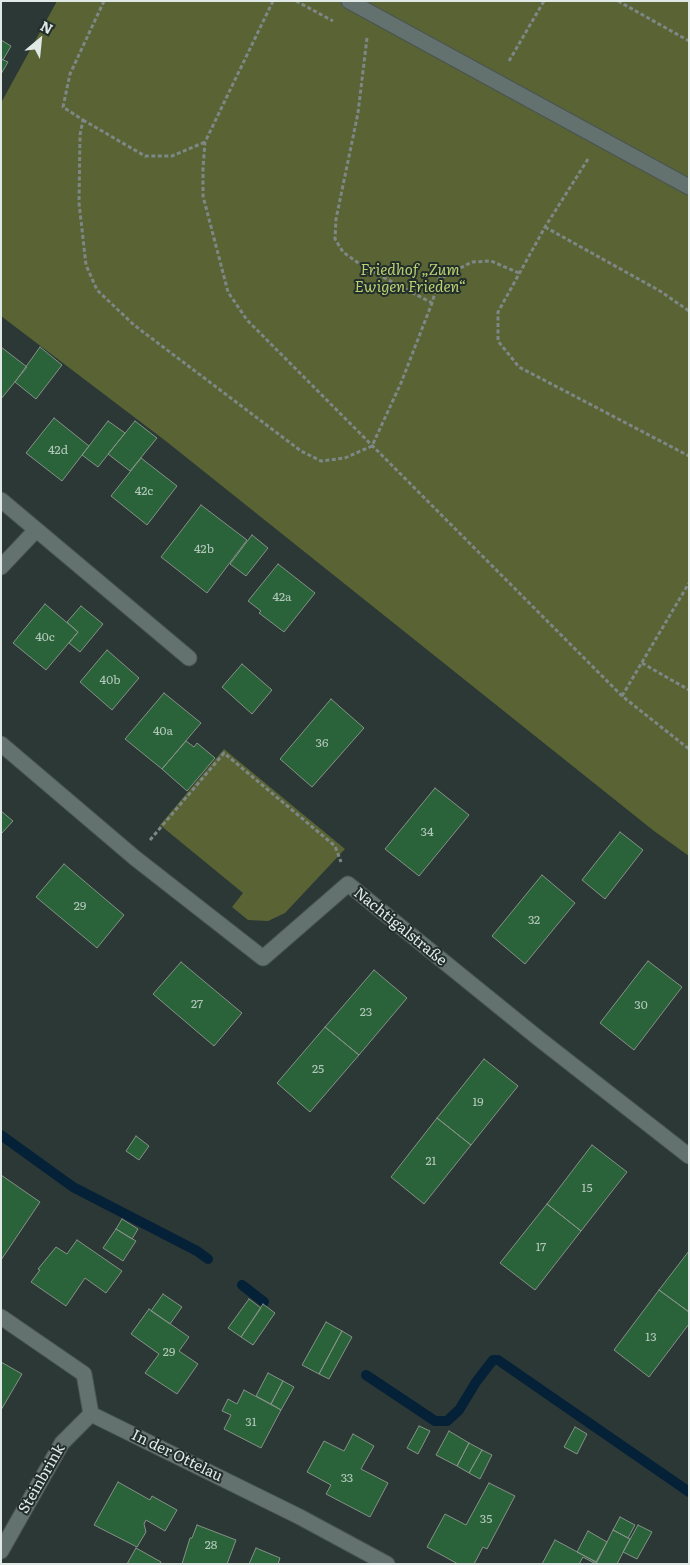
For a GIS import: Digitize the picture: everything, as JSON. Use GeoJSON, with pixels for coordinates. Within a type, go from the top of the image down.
{"type":"FeatureCollection","features":[{"type":"Feature","properties":{"kind":"street"},"geometry":{"type":"LineString","coordinates":[[350,1],[689,187]]}},
{"type":"Feature","properties":{"kind":"street"},"geometry":{"type":"LineString","coordinates":[[1,500],[189,658]]}},
{"type":"Feature","properties":{"kind":"street"},"geometry":{"type":"LineString","coordinates":[[1,566],[36,530]]}},
{"type":"Feature","properties":{"kind":"street","name":"Nachtigalstraße"},"geometry":{"type":"LineString","coordinates":[[1,744],[135,858],[263,958],[348,884],[538,1038],[689,1156]]}},
{"type":"Feature","properties":{"kind":"street"},"geometry":{"type":"LineString","coordinates":[[1,1317],[84,1374],[91,1414]]}},
{"type":"Feature","properties":{"kind":"street","name":"Steinbrink"},"geometry":{"type":"LineString","coordinates":[[1,1551],[62,1442],[91,1414]]}},
{"type":"Feature","properties":{"kind":"street","name":"In der Ottelau"},"geometry":{"type":"LineString","coordinates":[[91,1414],[300,1517],[387,1564]]}},
{"type":"Feature","properties":{"kind":"path"},"geometry":{"type":"LineString","coordinates":[[104,1],[70,74],[63,108],[145,156],[172,156],[205,142]]}},
{"type":"Feature","properties":{"kind":"path"},"geometry":{"type":"LineString","coordinates":[[273,1],[205,142],[203,196],[228,292],[247,320],[622,696],[689,749]]}},
{"type":"Feature","properties":{"kind":"path"},"geometry":{"type":"LineString","coordinates":[[497,82],[544,1]]}},
{"type":"Feature","properties":{"kind":"path"},"geometry":{"type":"LineString","coordinates":[[618,1],[689,41]]}},
{"type":"Feature","properties":{"kind":"path"},"geometry":{"type":"LineString","coordinates":[[374,14],[367,39],[358,114],[336,219],[335,239],[343,252],[364,267],[432,303]]}},
{"type":"Feature","properties":{"kind":"path"},"geometry":{"type":"LineString","coordinates":[[84,120],[80,135],[79,203],[86,265],[97,290],[134,325],[301,451],[321,460],[345,458],[372,446],[401,383],[432,303],[439,279],[472,262],[491,261],[519,273]]}},
{"type":"Feature","properties":{"kind":"path"},"geometry":{"type":"LineString","coordinates":[[598,137],[588,159],[545,228],[498,312],[498,341],[519,367],[689,456]]}},
{"type":"Feature","properties":{"kind":"path"},"geometry":{"type":"LineString","coordinates":[[545,228],[660,291],[689,311]]}},
{"type":"Feature","properties":{"kind":"path"},"geometry":{"type":"LineString","coordinates":[[622,696],[689,583]]}},
{"type":"Feature","properties":{"kind":"path"},"geometry":{"type":"LineString","coordinates":[[642,663],[689,690]]}},
{"type":"Feature","properties":{"kind":"path"},"geometry":{"type":"LineString","coordinates":[[135,858],[224,753],[335,846],[348,884]]}},
{"type":"Feature","properties":{"kind":"green space","name":"Friedhof „Zum Ewigen Frieden“"},"geometry":{"type":"Polygon","coordinates":[[[57,1],[689,1],[689,856],[654,831],[167,442],[1,316],[1,103],[57,1]]]}},
{"type":"Feature","properties":{"kind":"green space"},"geometry":{"type":"Polygon","coordinates":[[[224,749],[345,849],[285,913],[268,921],[248,920],[232,907],[243,893],[160,825],[224,749]]]}},
{"type":"Feature","properties":{"kind":"building"},"geometry":{"type":"Polygon","coordinates":[[[1,40],[11,46],[3,60],[1,59],[1,40]]]}},
{"type":"Feature","properties":{"kind":"building"},"geometry":{"type":"Polygon","coordinates":[[[1,59],[8,62],[1,74],[1,59]]]}},
{"type":"Feature","properties":{"kind":"building"},"geometry":{"type":"Polygon","coordinates":[[[1,347],[27,367],[1,399],[1,347]]]}},
{"type":"Feature","properties":{"kind":"building"},"geometry":{"type":"Polygon","coordinates":[[[40,347],[62,365],[36,399],[15,382],[40,347]]]}},
{"type":"Feature","properties":{"kind":"building"},"geometry":{"type":"Polygon","coordinates":[[[54,418],[89,446],[62,481],[26,453],[54,418]]]}},
{"type":"Feature","properties":{"kind":"building"},"geometry":{"type":"Polygon","coordinates":[[[108,421],[125,433],[98,467],[82,455],[108,421]]]}},
{"type":"Feature","properties":{"kind":"building"},"geometry":{"type":"Polygon","coordinates":[[[135,421],[157,438],[130,471],[108,454],[135,421]]]}},
{"type":"Feature","properties":{"kind":"building"},"geometry":{"type":"Polygon","coordinates":[[[141,458],[177,486],[147,525],[111,496],[141,458]]]}},
{"type":"Feature","properties":{"kind":"building"},"geometry":{"type":"Polygon","coordinates":[[[201,505],[247,540],[207,593],[161,557],[201,505]]]}},
{"type":"Feature","properties":{"kind":"building"},"geometry":{"type":"Polygon","coordinates":[[[252,535],[268,548],[246,576],[230,564],[252,535]]]}},
{"type":"Feature","properties":{"kind":"building"},"geometry":{"type":"Polygon","coordinates":[[[278,564],[315,593],[284,632],[259,613],[261,611],[248,601],[278,564]]]}},
{"type":"Feature","properties":{"kind":"building"},"geometry":{"type":"Polygon","coordinates":[[[45,604],[78,632],[46,670],[13,643],[45,604]]]}},
{"type":"Feature","properties":{"kind":"building"},"geometry":{"type":"Polygon","coordinates":[[[81,606],[103,624],[80,652],[69,643],[78,632],[67,622],[81,606]]]}},
{"type":"Feature","properties":{"kind":"building"},"geometry":{"type":"Polygon","coordinates":[[[107,650],[139,678],[112,710],[80,682],[107,650]]]}},
{"type":"Feature","properties":{"kind":"building"},"geometry":{"type":"Polygon","coordinates":[[[242,664],[272,690],[252,714],[222,687],[242,664]]]}},
{"type":"Feature","properties":{"kind":"building"},"geometry":{"type":"Polygon","coordinates":[[[164,693],[201,723],[162,769],[125,739],[164,693]]]}},
{"type":"Feature","properties":{"kind":"building"},"geometry":{"type":"Polygon","coordinates":[[[331,699],[364,728],[312,787],[280,759],[331,699]]]}},
{"type":"Feature","properties":{"kind":"building"},"geometry":{"type":"Polygon","coordinates":[[[186,741],[194,747],[197,743],[215,758],[187,791],[162,769],[186,741]]]}},
{"type":"Feature","properties":{"kind":"building"},"geometry":{"type":"Polygon","coordinates":[[[435,788],[469,815],[419,876],[385,849],[435,788]]]}},
{"type":"Feature","properties":{"kind":"building"},"geometry":{"type":"Polygon","coordinates":[[[1,811],[13,821],[1,834],[1,811]]]}},
{"type":"Feature","properties":{"kind":"building"},"geometry":{"type":"Polygon","coordinates":[[[620,832],[643,850],[605,899],[582,880],[620,832]]]}},
{"type":"Feature","properties":{"kind":"building"},"geometry":{"type":"Polygon","coordinates":[[[64,864],[124,915],[97,948],[36,897],[64,864]]]}},
{"type":"Feature","properties":{"kind":"building"},"geometry":{"type":"Polygon","coordinates":[[[542,875],[575,903],[525,964],[492,936],[542,875]]]}},
{"type":"Feature","properties":{"kind":"building"},"geometry":{"type":"Polygon","coordinates":[[[648,961],[682,987],[634,1050],[600,1023],[648,961]]]}},
{"type":"Feature","properties":{"kind":"building"},"geometry":{"type":"Polygon","coordinates":[[[181,962],[242,1013],[214,1046],[153,994],[181,962]]]}},
{"type":"Feature","properties":{"kind":"building"},"geometry":{"type":"Polygon","coordinates":[[[374,970],[407,998],[359,1055],[325,1027],[374,970]]]}},
{"type":"Feature","properties":{"kind":"building"},"geometry":{"type":"Polygon","coordinates":[[[325,1027],[359,1055],[310,1112],[277,1083],[325,1027]]]}},
{"type":"Feature","properties":{"kind":"building"},"geometry":{"type":"Polygon","coordinates":[[[484,1059],[518,1086],[471,1145],[437,1118],[484,1059]]]}},
{"type":"Feature","properties":{"kind":"building"},"geometry":{"type":"Polygon","coordinates":[[[437,1118],[471,1145],[424,1204],[391,1177],[437,1118]]]}},
{"type":"Feature","properties":{"kind":"building"},"geometry":{"type":"Polygon","coordinates":[[[136,1136],[149,1146],[139,1160],[126,1151],[136,1136]]]}},
{"type":"Feature","properties":{"kind":"building"},"geometry":{"type":"Polygon","coordinates":[[[592,1145],[627,1172],[581,1231],[547,1204],[592,1145]]]}},
{"type":"Feature","properties":{"kind":"building"},"geometry":{"type":"Polygon","coordinates":[[[1,1175],[40,1202],[1,1260],[1,1175]]]}},
{"type":"Feature","properties":{"kind":"building"},"geometry":{"type":"Polygon","coordinates":[[[547,1204],[581,1231],[535,1290],[500,1263],[547,1204]]]}},
{"type":"Feature","properties":{"kind":"building"},"geometry":{"type":"Polygon","coordinates":[[[122,1219],[138,1229],[132,1239],[116,1229],[122,1219]]]}},
{"type":"Feature","properties":{"kind":"building"},"geometry":{"type":"Polygon","coordinates":[[[116,1229],[136,1241],[123,1261],[103,1248],[116,1229]]]}},
{"type":"Feature","properties":{"kind":"building"},"geometry":{"type":"Polygon","coordinates":[[[77,1240],[122,1271],[106,1293],[85,1278],[66,1306],[31,1282],[40,1270],[38,1269],[56,1247],[67,1254],[77,1240]]]}},
{"type":"Feature","properties":{"kind":"building"},"geometry":{"type":"Polygon","coordinates":[[[689,1251],[689,1312],[659,1290],[689,1251]]]}},
{"type":"Feature","properties":{"kind":"building"},"geometry":{"type":"Polygon","coordinates":[[[659,1290],[689,1312],[689,1324],[649,1377],[614,1350],[659,1290]]]}},
{"type":"Feature","properties":{"kind":"building"},"geometry":{"type":"Polygon","coordinates":[[[163,1294],[182,1307],[170,1324],[151,1311],[163,1294]]]}},
{"type":"Feature","properties":{"kind":"building"},"geometry":{"type":"Polygon","coordinates":[[[249,1299],[261,1308],[241,1337],[228,1328],[249,1299]]]}},
{"type":"Feature","properties":{"kind":"building"},"geometry":{"type":"Polygon","coordinates":[[[263,1304],[275,1313],[253,1345],[241,1337],[263,1304]]]}},
{"type":"Feature","properties":{"kind":"building"},"geometry":{"type":"Polygon","coordinates":[[[149,1309],[189,1337],[179,1351],[198,1364],[177,1394],[145,1373],[159,1354],[131,1334],[149,1309]]]}},
{"type":"Feature","properties":{"kind":"building"},"geometry":{"type":"Polygon","coordinates":[[[326,1322],[342,1331],[319,1374],[302,1365],[326,1322]]]}},
{"type":"Feature","properties":{"kind":"building"},"geometry":{"type":"Polygon","coordinates":[[[342,1331],[352,1337],[329,1379],[319,1374],[342,1331]]]}},
{"type":"Feature","properties":{"kind":"building"},"geometry":{"type":"Polygon","coordinates":[[[1,1362],[22,1374],[1,1410],[1,1362]]]}},
{"type":"Feature","properties":{"kind":"building"},"geometry":{"type":"Polygon","coordinates":[[[268,1373],[283,1381],[271,1404],[256,1396],[268,1373]]]}},
{"type":"Feature","properties":{"kind":"building"},"geometry":{"type":"Polygon","coordinates":[[[283,1381],[294,1387],[281,1410],[271,1404],[283,1381]]]}},
{"type":"Feature","properties":{"kind":"building"},"geometry":{"type":"Polygon","coordinates":[[[244,1390],[281,1410],[261,1448],[224,1429],[231,1415],[222,1411],[228,1399],[237,1404],[244,1390]]]}},
{"type":"Feature","properties":{"kind":"building"},"geometry":{"type":"Polygon","coordinates":[[[419,1426],[430,1431],[418,1454],[407,1448],[419,1426]]]}},
{"type":"Feature","properties":{"kind":"building"},"geometry":{"type":"Polygon","coordinates":[[[575,1427],[587,1434],[577,1454],[564,1447],[575,1427]]]}},
{"type":"Feature","properties":{"kind":"building"},"geometry":{"type":"Polygon","coordinates":[[[449,1431],[469,1443],[457,1466],[436,1455],[449,1431]]]}},
{"type":"Feature","properties":{"kind":"building"},"geometry":{"type":"Polygon","coordinates":[[[353,1434],[374,1446],[361,1469],[388,1483],[370,1517],[326,1494],[331,1485],[307,1472],[324,1441],[344,1451],[353,1434]]]}},
{"type":"Feature","properties":{"kind":"building"},"geometry":{"type":"Polygon","coordinates":[[[469,1443],[482,1450],[469,1473],[457,1466],[469,1443]]]}},
{"type":"Feature","properties":{"kind":"building"},"geometry":{"type":"Polygon","coordinates":[[[482,1450],[492,1455],[480,1479],[469,1473],[482,1450]]]}},
{"type":"Feature","properties":{"kind":"building"},"geometry":{"type":"Polygon","coordinates":[[[118,1482],[150,1500],[152,1496],[177,1510],[165,1531],[146,1520],[144,1524],[146,1532],[137,1547],[94,1525],[118,1482]]]}},
{"type":"Feature","properties":{"kind":"building"},"geometry":{"type":"Polygon","coordinates":[[[489,1483],[515,1496],[487,1549],[483,1547],[474,1564],[458,1564],[427,1547],[445,1514],[466,1525],[489,1483]]]}},
{"type":"Feature","properties":{"kind":"building"},"geometry":{"type":"Polygon","coordinates":[[[620,1517],[635,1525],[628,1538],[613,1530],[620,1517]]]}},
{"type":"Feature","properties":{"kind":"building"},"geometry":{"type":"Polygon","coordinates":[[[197,1525],[236,1540],[227,1564],[182,1564],[190,1538],[192,1538],[197,1525]]]}},
{"type":"Feature","properties":{"kind":"building"},"geometry":{"type":"Polygon","coordinates":[[[638,1525],[652,1532],[637,1559],[623,1552],[638,1525]]]}},
{"type":"Feature","properties":{"kind":"building"},"geometry":{"type":"Polygon","coordinates":[[[613,1530],[630,1539],[617,1564],[596,1564],[613,1530]]]}},
{"type":"Feature","properties":{"kind":"building"},"geometry":{"type":"Polygon","coordinates":[[[588,1531],[607,1542],[596,1562],[577,1552],[588,1531]]]}},
{"type":"Feature","properties":{"kind":"building"},"geometry":{"type":"Polygon","coordinates":[[[555,1540],[596,1562],[596,1564],[583,1557],[579,1564],[542,1564],[555,1540]]]}},
{"type":"Feature","properties":{"kind":"building"},"geometry":{"type":"Polygon","coordinates":[[[136,1548],[161,1562],[160,1564],[127,1564],[136,1548]]]}},
{"type":"Feature","properties":{"kind":"building"},"geometry":{"type":"Polygon","coordinates":[[[256,1548],[280,1558],[278,1564],[249,1564],[256,1548]]]}},
{"type":"Feature","properties":{"kind":"waterway"},"geometry":{"type":"LineString","coordinates":[[1,1135],[73,1187],[197,1251],[208,1259]]}},
{"type":"Feature","properties":{"kind":"waterway"},"geometry":{"type":"LineString","coordinates":[[242,1285],[264,1302]]}},
{"type":"Feature","properties":{"kind":"waterway"},"geometry":{"type":"LineString","coordinates":[[366,1375],[435,1421],[447,1421],[459,1410],[476,1382],[493,1360],[498,1360],[689,1492]]}}]}
